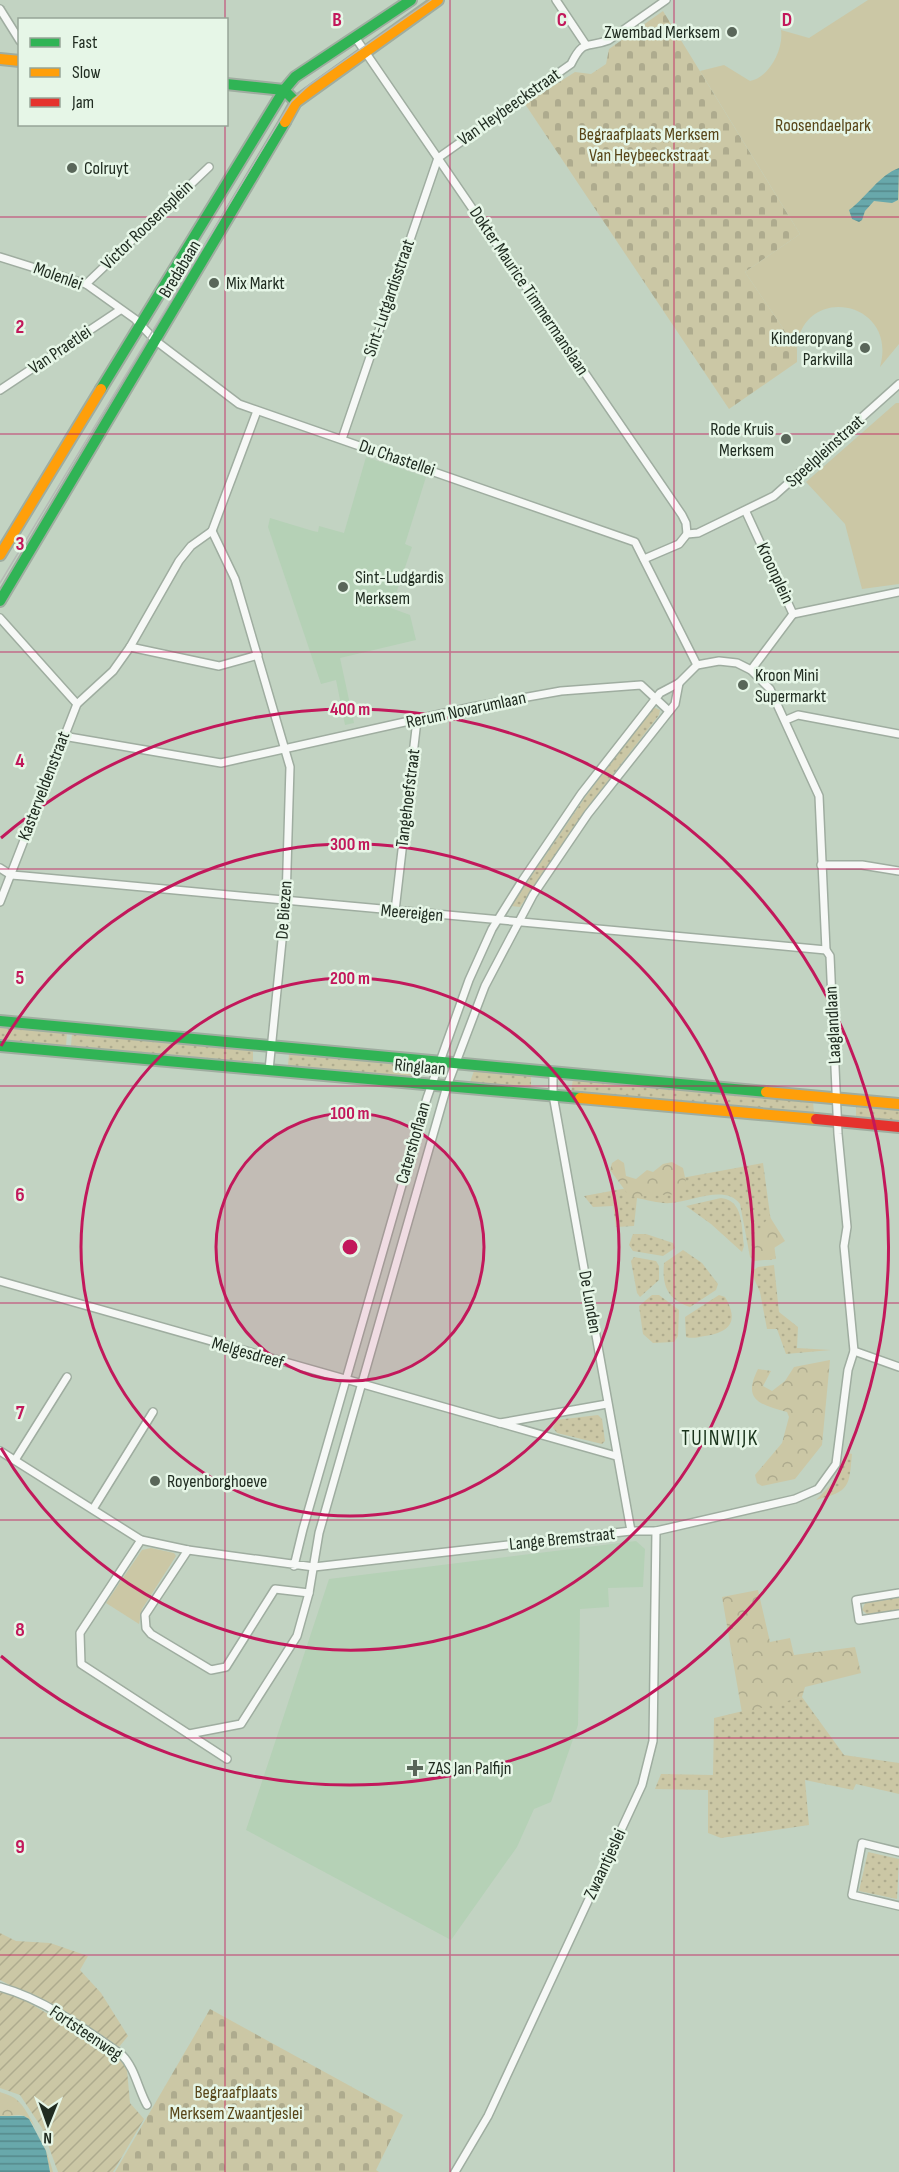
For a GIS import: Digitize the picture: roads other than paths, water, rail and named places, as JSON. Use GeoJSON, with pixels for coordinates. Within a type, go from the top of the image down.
{"type":"FeatureCollection","features":[{"type":"Feature","properties":{"kind":"street","name":"Bredabaan"},"geometry":{"type":"LineString","coordinates":[[0,555],[284,90],[295,77],[411,0]]}},
{"type":"Feature","properties":{"kind":"street","name":"Bredabaan"},"geometry":{"type":"LineString","coordinates":[[0,601],[296,102],[438,0]]}},
{"type":"Feature","properties":{"kind":"street"},"geometry":{"type":"LineString","coordinates":[[556,0],[586,45],[609,40],[666,0]]}},
{"type":"Feature","properties":{"kind":"street"},"geometry":{"type":"LineString","coordinates":[[0,9],[18,38]]}},
{"type":"Feature","properties":{"kind":"street","name":"Dokter Maurice Timmermanslaan"},"geometry":{"type":"LineString","coordinates":[[355,37],[686,522],[687,534]]}},
{"type":"Feature","properties":{"kind":"street","name":"Van Heybeeckstraat"},"geometry":{"type":"LineString","coordinates":[[438,158],[571,64],[579,49],[586,45]]}},
{"type":"Feature","properties":{"kind":"street"},"geometry":{"type":"LineString","coordinates":[[0,59],[18,61]]}},
{"type":"Feature","properties":{"kind":"street"},"geometry":{"type":"LineString","coordinates":[[228,84],[284,90],[296,102]]}},
{"type":"Feature","properties":{"kind":"street","name":"Sint-Lutgardisstraat"},"geometry":{"type":"LineString","coordinates":[[342,439],[438,158]]}},
{"type":"Feature","properties":{"kind":"street","name":"Victor Roosensplein"},"geometry":{"type":"LineString","coordinates":[[86,284],[209,166]]}},
{"type":"Feature","properties":{"kind":"street","name":"Molenlei"},"geometry":{"type":"LineString","coordinates":[[0,257],[86,284],[141,324],[156,341]]}},
{"type":"Feature","properties":{"kind":"street","name":"Van Praetlei"},"geometry":{"type":"LineString","coordinates":[[0,390],[120,310]]}},
{"type":"Feature","properties":{"kind":"street","name":"Du Chastellei"},"geometry":{"type":"LineString","coordinates":[[156,341],[239,404],[635,542],[644,559]]}},
{"type":"Feature","properties":{"kind":"street","name":"Speelpleinstraat"},"geometry":{"type":"LineString","coordinates":[[746,512],[777,494],[899,384]]}},
{"type":"Feature","properties":{"kind":"street"},"geometry":{"type":"LineString","coordinates":[[0,618],[77,704],[113,672],[130,647],[179,561],[191,546],[212,531],[257,411]]}},
{"type":"Feature","properties":{"kind":"street"},"geometry":{"type":"LineString","coordinates":[[746,512],[698,534],[687,534],[679,544],[644,559],[697,665],[727,661],[752,670]]}},
{"type":"Feature","properties":{"kind":"street","name":"Kroonplein"},"geometry":{"type":"LineString","coordinates":[[746,512],[793,614],[752,670]]}},
{"type":"Feature","properties":{"kind":"street","name":"De Biezen"},"geometry":{"type":"LineString","coordinates":[[212,531],[235,579],[290,767],[286,901],[269,1070]]}},
{"type":"Feature","properties":{"kind":"street"},"geometry":{"type":"LineString","coordinates":[[793,614],[899,592]]}},
{"type":"Feature","properties":{"kind":"street"},"geometry":{"type":"LineString","coordinates":[[130,647],[219,666],[258,655]]}},
{"type":"Feature","properties":{"kind":"street","name":"Catershoflaan"},"geometry":{"type":"LineString","coordinates":[[294,1566],[431,1084],[469,980],[497,921],[582,794],[655,698],[679,683],[697,665]]}},
{"type":"Feature","properties":{"kind":"street","name":"Laaglandlaan"},"geometry":{"type":"LineString","coordinates":[[752,670],[770,689],[819,796],[825,950],[830,956],[837,1121],[847,1227],[844,1246],[854,1351],[848,1370],[836,1464],[818,1489],[808,1494]]}},
{"type":"Feature","properties":{"kind":"street","name":"Catershoflaan"},"geometry":{"type":"LineString","coordinates":[[314,1567],[319,1533],[447,1086],[485,986],[533,895],[588,814],[675,704],[679,683]]}},
{"type":"Feature","properties":{"kind":"street","name":"Rerum Novarumlaan"},"geometry":{"type":"LineString","coordinates":[[63,736],[221,763],[561,691],[641,685],[655,698]]}},
{"type":"Feature","properties":{"kind":"street"},"geometry":{"type":"LineString","coordinates":[[655,698],[669,711]]}},
{"type":"Feature","properties":{"kind":"street","name":"Kasterveldenstraat"},"geometry":{"type":"LineString","coordinates":[[0,902],[77,704]]}},
{"type":"Feature","properties":{"kind":"street"},"geometry":{"type":"LineString","coordinates":[[786,720],[804,716],[899,734]]}},
{"type":"Feature","properties":{"kind":"street","name":"Tangehoefstraat"},"geometry":{"type":"LineString","coordinates":[[395,911],[417,720]]}},
{"type":"Feature","properties":{"kind":"street"},"geometry":{"type":"LineString","coordinates":[[821,865],[862,865],[899,871]]}},
{"type":"Feature","properties":{"kind":"street","name":"Meereigen"},"geometry":{"type":"LineString","coordinates":[[0,868],[10,875],[825,950]]}},
{"type":"Feature","properties":{"kind":"street","name":"Ringlaan"},"geometry":{"type":"LineString","coordinates":[[0,1021],[899,1104]]}},
{"type":"Feature","properties":{"kind":"street"},"geometry":{"type":"LineString","coordinates":[[452,1025],[468,1031]]}},
{"type":"Feature","properties":{"kind":"street","name":"Ringlaan"},"geometry":{"type":"LineString","coordinates":[[0,1046],[899,1126]]}},
{"type":"Feature","properties":{"kind":"street","name":"De Lunden"},"geometry":{"type":"LineString","coordinates":[[553,1072],[553,1095],[631,1531]]}},
{"type":"Feature","properties":{"kind":"street","name":"Melgesdreef"},"geometry":{"type":"LineString","coordinates":[[0,1281],[362,1386],[616,1456]]}},
{"type":"Feature","properties":{"kind":"street"},"geometry":{"type":"LineString","coordinates":[[854,1351],[899,1367]]}},
{"type":"Feature","properties":{"kind":"street"},"geometry":{"type":"LineString","coordinates":[[15,1460],[67,1377]]}},
{"type":"Feature","properties":{"kind":"street","name":"Melgesdreef"},"geometry":{"type":"LineString","coordinates":[[497,1423],[607,1404]]}},
{"type":"Feature","properties":{"kind":"street"},"geometry":{"type":"LineString","coordinates":[[93,1509],[153,1412]]}},
{"type":"Feature","properties":{"kind":"street","name":"Lange Bremstraat"},"geometry":{"type":"LineString","coordinates":[[0,1451],[141,1540],[188,1550],[294,1566],[314,1567],[631,1531],[656,1531],[808,1494]]}},
{"type":"Feature","properties":{"kind":"street","name":"Zwaantjeslei"},"geometry":{"type":"LineString","coordinates":[[455,2172],[488,2116],[633,1803],[649,1763],[654,1721],[656,1531]]}},
{"type":"Feature","properties":{"kind":"street"},"geometry":{"type":"LineString","coordinates":[[141,1540],[80,1633],[81,1664],[227,1759]]}},
{"type":"Feature","properties":{"kind":"street"},"geometry":{"type":"LineString","coordinates":[[188,1550],[145,1615],[146,1628],[151,1634],[211,1670],[226,1667],[275,1589],[309,1593]]}},
{"type":"Feature","properties":{"kind":"street"},"geometry":{"type":"LineString","coordinates":[[189,1734],[241,1724],[297,1636],[314,1567]]}},
{"type":"Feature","properties":{"kind":"street"},"geometry":{"type":"LineString","coordinates":[[899,1593],[856,1600],[859,1620],[899,1614]]}},
{"type":"Feature","properties":{"kind":"street"},"geometry":{"type":"LineString","coordinates":[[899,1852],[862,1844],[852,1895],[899,1906]]}},
{"type":"Feature","properties":{"kind":"street","name":"Fortsteenweg"},"geometry":{"type":"LineString","coordinates":[[0,1987],[14,1991],[58,2013],[122,2055],[129,2062],[139,2091],[147,2105]]}},
{"type":"Feature","properties":{"kind":"water"},"geometry":{"type":"Polygon","coordinates":[[[899,168],[898,200],[892,203],[874,201],[865,211],[862,220],[859,222],[852,219],[849,210],[879,181],[899,168]]]}},
{"type":"Feature","properties":{"kind":"water"},"geometry":{"type":"Polygon","coordinates":[[[0,2116],[24,2116],[29,2119],[46,2151],[50,2172],[0,2172],[0,2116]]]}},
{"type":"Feature","properties":{"kind":"tram line"},"geometry":{"type":"LineString","coordinates":[[0,583],[291,102],[309,85],[431,0]]}},
{"type":"Feature","properties":{"kind":"place","name":"Zwembad Merksem"},"geometry":{"type":"Point","coordinates":[732,32]}},
{"type":"Feature","properties":{"kind":"place","name":"Colruyt"},"geometry":{"type":"Point","coordinates":[72,168]}},
{"type":"Feature","properties":{"kind":"place","name":"Mix Markt"},"geometry":{"type":"Point","coordinates":[214,283]}},
{"type":"Feature","properties":{"kind":"place","name":"Kinderopvang Parkvilla"},"geometry":{"type":"Point","coordinates":[865,348]}},
{"type":"Feature","properties":{"kind":"place","name":"Rode Kruis Merksem"},"geometry":{"type":"Point","coordinates":[786,439]}},
{"type":"Feature","properties":{"kind":"place","name":"Sint-Ludgardis Merksem"},"geometry":{"type":"Point","coordinates":[343,587]}},
{"type":"Feature","properties":{"kind":"place","name":"Kroon Mini Supermarkt"},"geometry":{"type":"Point","coordinates":[743,685]}},
{"type":"Feature","properties":{"kind":"place","name":"Royenborghoeve"},"geometry":{"type":"Point","coordinates":[155,1481]}},
{"type":"Feature","properties":{"kind":"place","name":"ZAS Jan Palfijn"},"geometry":{"type":"Point","coordinates":[415,1768]}},
{"type":"Feature","properties":{"kind":"district","name":"TUINWIJK"},"geometry":{"type":"Point","coordinates":[720,1438]}},
{"type":"Feature","properties":{"kind":"park label","name":"Roosendaelpark"},"geometry":{"type":"Point","coordinates":[823,125]}},
{"type":"Feature","properties":{"kind":"park label","name":"Begraafplaats Merksem Van Heybeeckstraat"},"geometry":{"type":"Point","coordinates":[649,144]}},
{"type":"Feature","properties":{"kind":"park label","name":"Begraafplaats Merksem Zwaantjeslei"},"geometry":{"type":"Point","coordinates":[236,2102]}}]}
